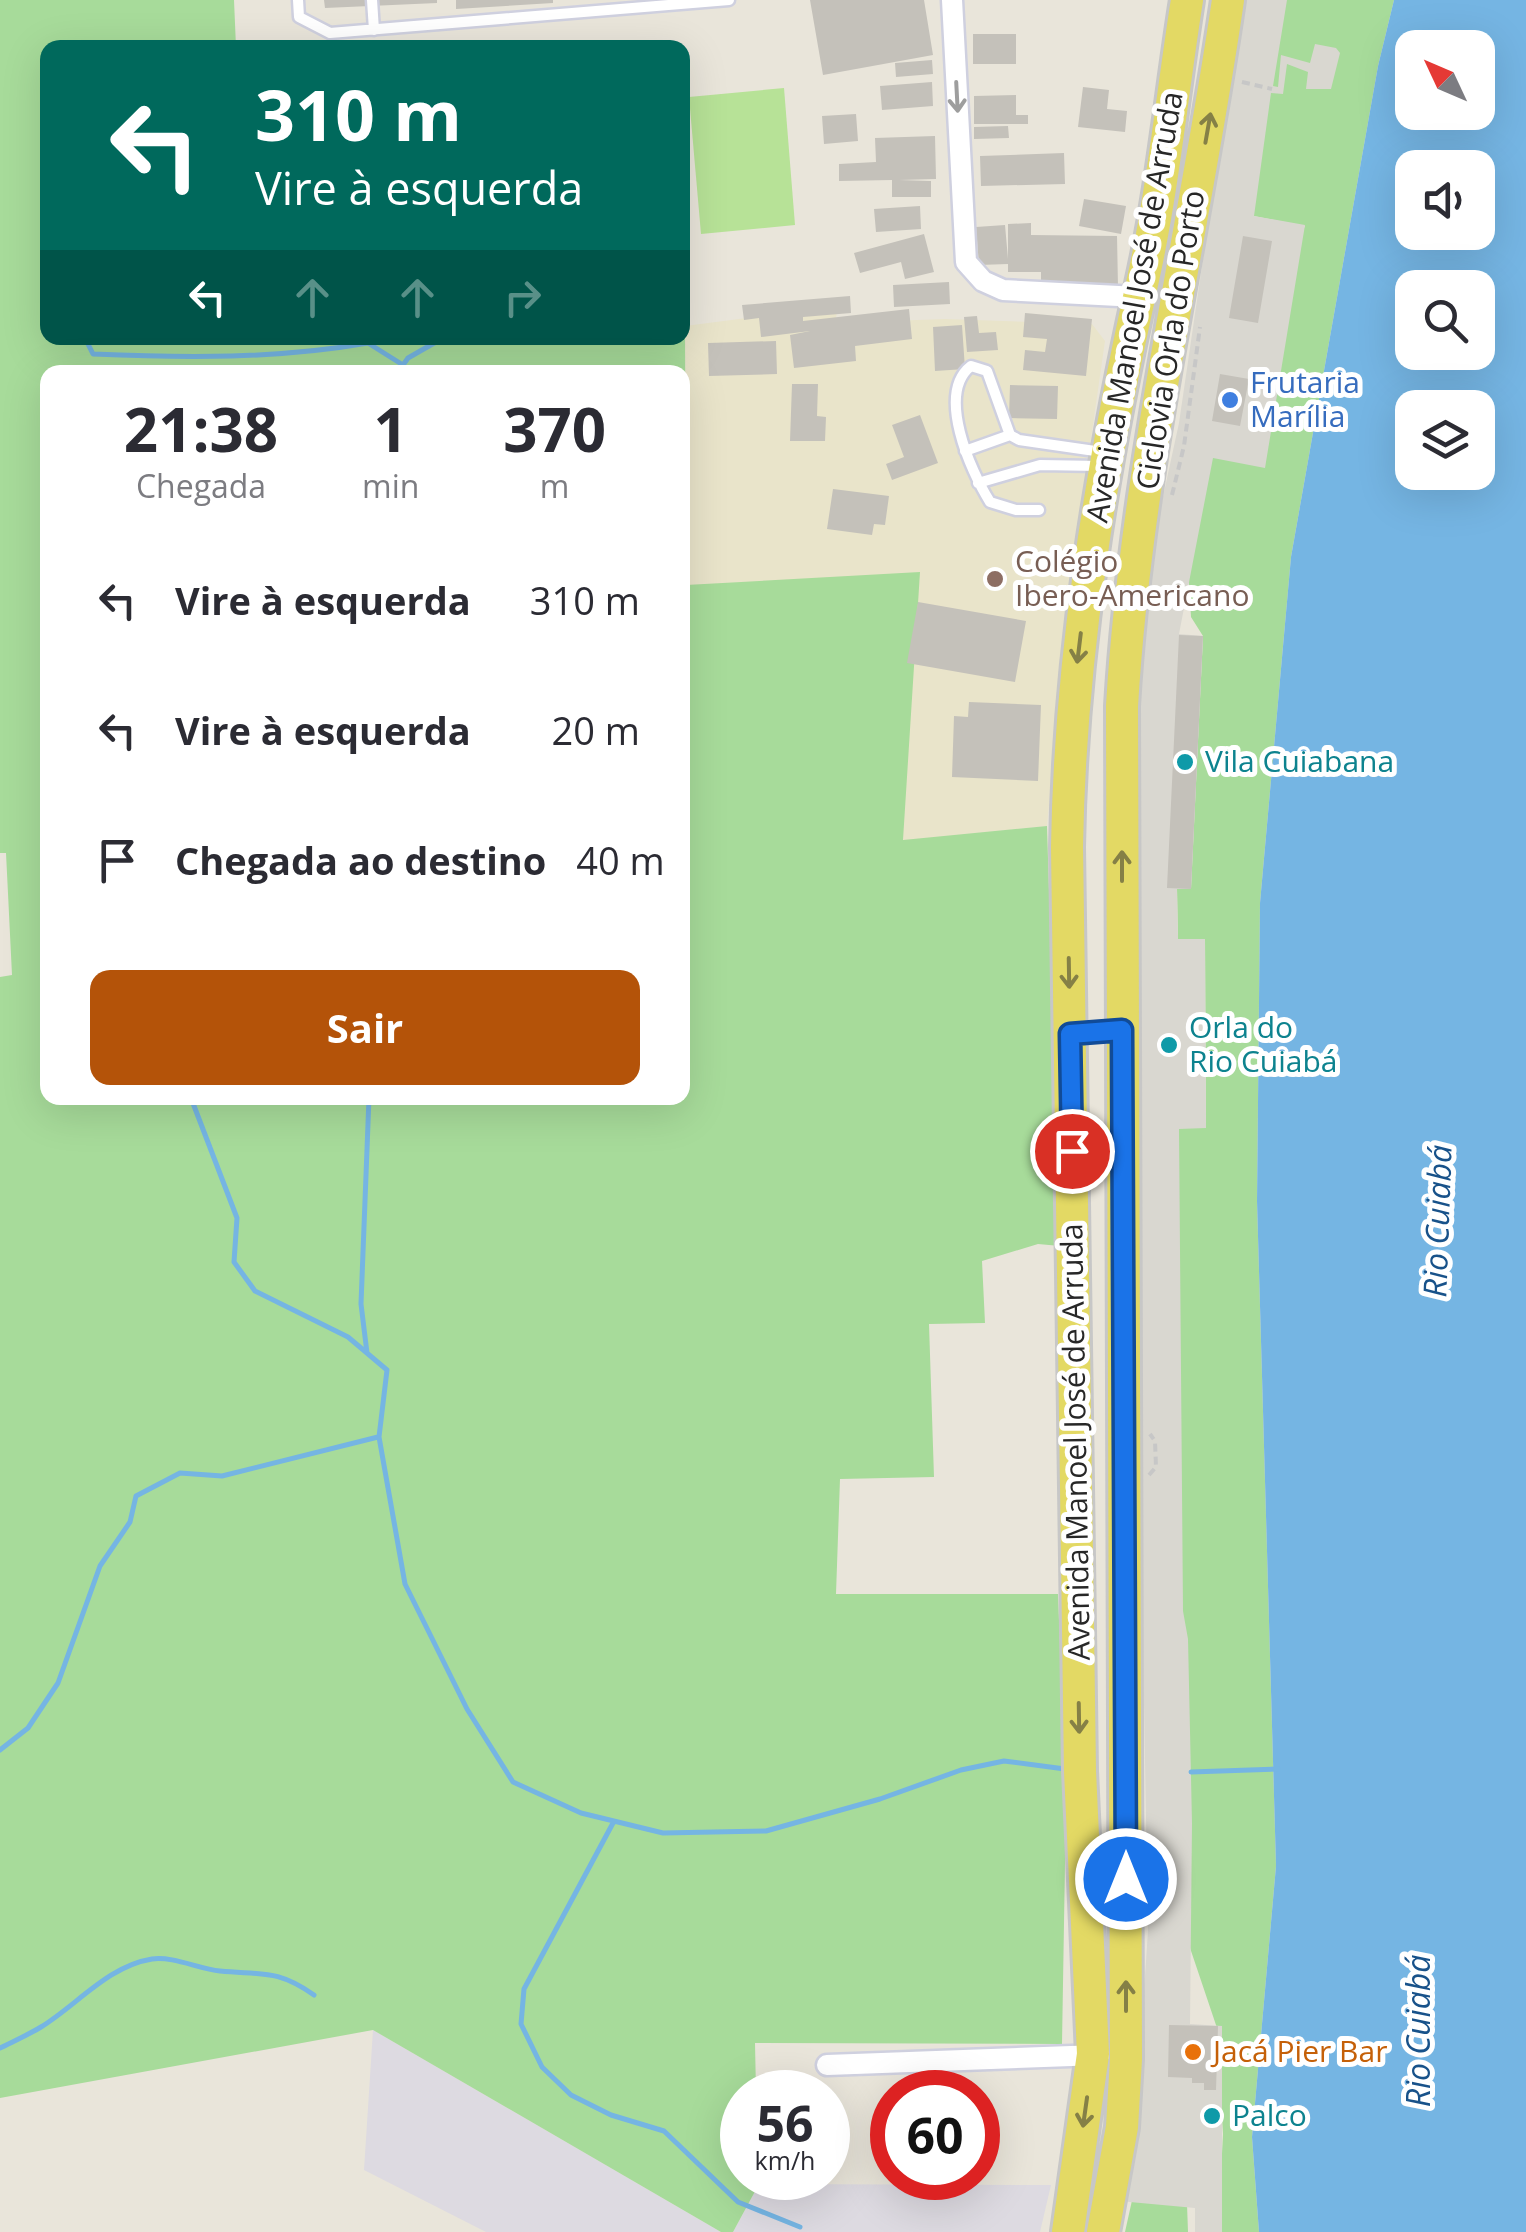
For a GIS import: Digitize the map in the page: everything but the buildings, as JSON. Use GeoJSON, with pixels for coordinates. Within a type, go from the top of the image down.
{"type":"FeatureCollection","features":[{"type":"Feature","properties":{"kind":"main road","name":"Avenida Manoel José de Arruda"},"geometry":{"type":"LineString","coordinates":[[1068,2232],[1093,2054],[1080,1771],[1070,1034],[1071,708],[1186,0]]}},
{"type":"Feature","properties":{"kind":"main road","name":"Avenida Manoel José de Arruda"},"geometry":{"type":"LineString","coordinates":[[1103,2232],[1122,2127],[1126,2060],[1122,1030],[1126,630],[1154,428],[1228,0]]}},
{"type":"Feature","properties":{"kind":"main road"},"geometry":{"type":"LineString","coordinates":[[1070,1034],[1122,1030]]}},
{"type":"Feature","properties":{"kind":"street"},"geometry":{"type":"LineString","coordinates":[[952,0],[966,262],[982,281],[1003,290],[1138,296]]}},
{"type":"Feature","properties":{"kind":"street"},"geometry":{"type":"LineString","coordinates":[[827,2066],[1093,2054],[1126,2060]]}},
{"type":"Feature","properties":{"kind":"lane"},"geometry":{"type":"LineString","coordinates":[[298,0],[300,18],[330,33],[729,0]]}},
{"type":"Feature","properties":{"kind":"lane"},"geometry":{"type":"LineString","coordinates":[[372,0],[374,30]]}},
{"type":"Feature","properties":{"kind":"lane"},"geometry":{"type":"LineString","coordinates":[[1010,435],[986,371],[971,366],[959,375],[955,392],[965,452],[978,484],[990,502],[1016,510],[1039,510]]}},
{"type":"Feature","properties":{"kind":"lane"},"geometry":{"type":"LineString","coordinates":[[965,452],[1010,435],[1109,460]]}},
{"type":"Feature","properties":{"kind":"lane"},"geometry":{"type":"LineString","coordinates":[[978,484],[1040,466],[1109,460]]}},
{"type":"Feature","properties":{"kind":"path"},"geometry":{"type":"LineString","coordinates":[[1217,76],[1272,89]]}},
{"type":"Feature","properties":{"kind":"path","name":"Ciclovia Orla do Porto"},"geometry":{"type":"LineString","coordinates":[[1169,508],[1184,446],[1202,311]]}},
{"type":"Feature","properties":{"kind":"path"},"geometry":{"type":"LineString","coordinates":[[1144,1486],[1156,1467],[1155,1441],[1145,1424]]}},
{"type":"Feature","properties":{"kind":"shaded area","name":"Orla do Rio Cuiabá"},"geometry":{"type":"Polygon","coordinates":[[[1241,0],[1287,0],[1273,86],[1278,87],[1281,55],[1310,63],[1315,44],[1336,48],[1340,53],[1331,89],[1306,89],[1308,72],[1287,64],[1283,94],[1271,93],[1254,216],[1305,225],[1265,468],[1213,458],[1179,634],[1203,636],[1191,889],[1177,889],[1178,939],[1205,939],[1206,1128],[1179,1129],[1183,1611],[1188,1639],[1192,1823],[1190,2024],[1222,2026],[1222,2232],[1195,2232],[1195,2208],[1119,2201],[1133,2157],[1148,1931],[1131,962],[1141,598],[1179,423],[1241,0]]]}},
{"type":"Feature","properties":{"kind":"shaded area","name":"Colégio Ibero-Americano"},"geometry":{"type":"Polygon","coordinates":[[[838,306],[835,323],[945,319],[1092,324],[1105,341],[1069,591],[1047,826],[902,841],[919,573],[690,586],[690,365],[685,365],[685,345],[690,345],[690,325],[838,306]]]}},
{"type":"Feature","properties":{"kind":"shaded area"},"geometry":{"type":"Polygon","coordinates":[[[373,2030],[721,2232],[486,2232],[364,2170],[373,2030]]]}},
{"type":"Feature","properties":{"kind":"shaded area"},"geometry":{"type":"Polygon","coordinates":[[[850,2184],[870,2184],[870,2200],[1000,2200],[1000,2185],[1051,2185],[1040,2232],[733,2232],[750,2200],[850,2200],[850,2184]]]}},
{"type":"Feature","properties":{"kind":"green space"},"geometry":{"type":"Polygon","coordinates":[[[0,0],[234,0],[236,40],[40,40],[40,345],[685,345],[685,365],[40,365],[40,1105],[690,1105],[690,585],[920,572],[903,840],[1047,826],[1060,1246],[1038,1244],[982,1261],[985,1323],[929,1324],[934,1477],[840,1479],[836,1594],[1058,1594],[1066,1803],[1062,2044],[755,2043],[756,2070],[720,2070],[720,2200],[750,2200],[733,2232],[721,2232],[373,2030],[0,2098],[0,977],[12,975],[6,853],[0,853],[0,0]]]}},
{"type":"Feature","properties":{"kind":"green space"},"geometry":{"type":"Polygon","coordinates":[[[1280,0],[1394,0],[1378,66],[1291,557],[1260,903],[1257,1201],[1276,1866],[1252,2137],[1259,2232],[1218,2232],[1223,2134],[1217,2028],[1186,1936],[1179,1607],[1179,1128],[1206,1127],[1205,939],[1178,939],[1177,888],[1191,888],[1203,636],[1191,617],[1188,567],[1161,531],[1305,226],[1243,214],[1280,0]]]}},
{"type":"Feature","properties":{"kind":"green space"},"geometry":{"type":"Polygon","coordinates":[[[784,88],[795,225],[701,234],[690,97],[784,88]]]}},
{"type":"Feature","properties":{"kind":"green space"},"geometry":{"type":"Polygon","coordinates":[[[1133,2196],[1187,2204],[1188,2232],[1125,2232],[1133,2196]]]}},
{"type":"Feature","properties":{"kind":"water","name":"Rio Cuiabá"},"geometry":{"type":"Polygon","coordinates":[[[1394,0],[1526,0],[1526,2232],[1259,2232],[1252,2137],[1276,1866],[1257,1201],[1260,903],[1291,557],[1378,66],[1394,0]]]}},
{"type":"Feature","properties":{"kind":"waterway"},"geometry":{"type":"LineString","coordinates":[[88,345],[93,354],[162,356],[265,355],[354,345]]}},
{"type":"Feature","properties":{"kind":"waterway"},"geometry":{"type":"LineString","coordinates":[[371,345],[403,365]]}},
{"type":"Feature","properties":{"kind":"waterway"},"geometry":{"type":"LineString","coordinates":[[403,365],[431,345]]}},
{"type":"Feature","properties":{"kind":"waterway"},"geometry":{"type":"LineString","coordinates":[[194,1105],[237,1218],[234,1262],[255,1291],[348,1337],[387,1370],[379,1437],[405,1584],[467,1709],[513,1782],[581,1813],[663,1833],[766,1831],[880,1799],[961,1770],[1004,1761],[1065,1769]]}},
{"type":"Feature","properties":{"kind":"waterway"},"geometry":{"type":"LineString","coordinates":[[367,1353],[361,1304],[369,1105]]}},
{"type":"Feature","properties":{"kind":"waterway"},"geometry":{"type":"LineString","coordinates":[[0,1750],[28,1728],[58,1683],[100,1566],[130,1522],[136,1496],[180,1473],[222,1476],[378,1437]]}},
{"type":"Feature","properties":{"kind":"waterway"},"geometry":{"type":"LineString","coordinates":[[1191,1772],[1278,1769]]}},
{"type":"Feature","properties":{"kind":"waterway"},"geometry":{"type":"LineString","coordinates":[[613,1823],[524,1989],[521,2024],[542,2067],[571,2095],[611,2115],[664,2131],[738,2202],[800,2227]]}},
{"type":"Feature","properties":{"kind":"waterway"},"geometry":{"type":"LineString","coordinates":[[0,2048],[41,2027],[121,1969],[152,1959],[269,1975],[290,1981],[314,1995]]}},
{"type":"Feature","properties":{"kind":"place","name":"Frutaria Marília"},"geometry":{"type":"Point","coordinates":[1230,400]}},
{"type":"Feature","properties":{"kind":"place","name":"Colégio Ibero-Americano"},"geometry":{"type":"Point","coordinates":[995,579]}},
{"type":"Feature","properties":{"kind":"place","name":"Vila Cuiabana"},"geometry":{"type":"Point","coordinates":[1185,762]}},
{"type":"Feature","properties":{"kind":"place","name":"Orla do Rio Cuiabá"},"geometry":{"type":"Point","coordinates":[1169,1045]}},
{"type":"Feature","properties":{"kind":"place","name":"Jacá Pier Bar"},"geometry":{"type":"Point","coordinates":[1193,2052]}},
{"type":"Feature","properties":{"kind":"place","name":"Palco"},"geometry":{"type":"Point","coordinates":[1212,2116]}},
{"type":"Feature","properties":{"kind":"route"},"geometry":{"type":"LineString","coordinates":[[1072,1151],[1070,1034],[1122,1030],[1126,1879]]}}]}
